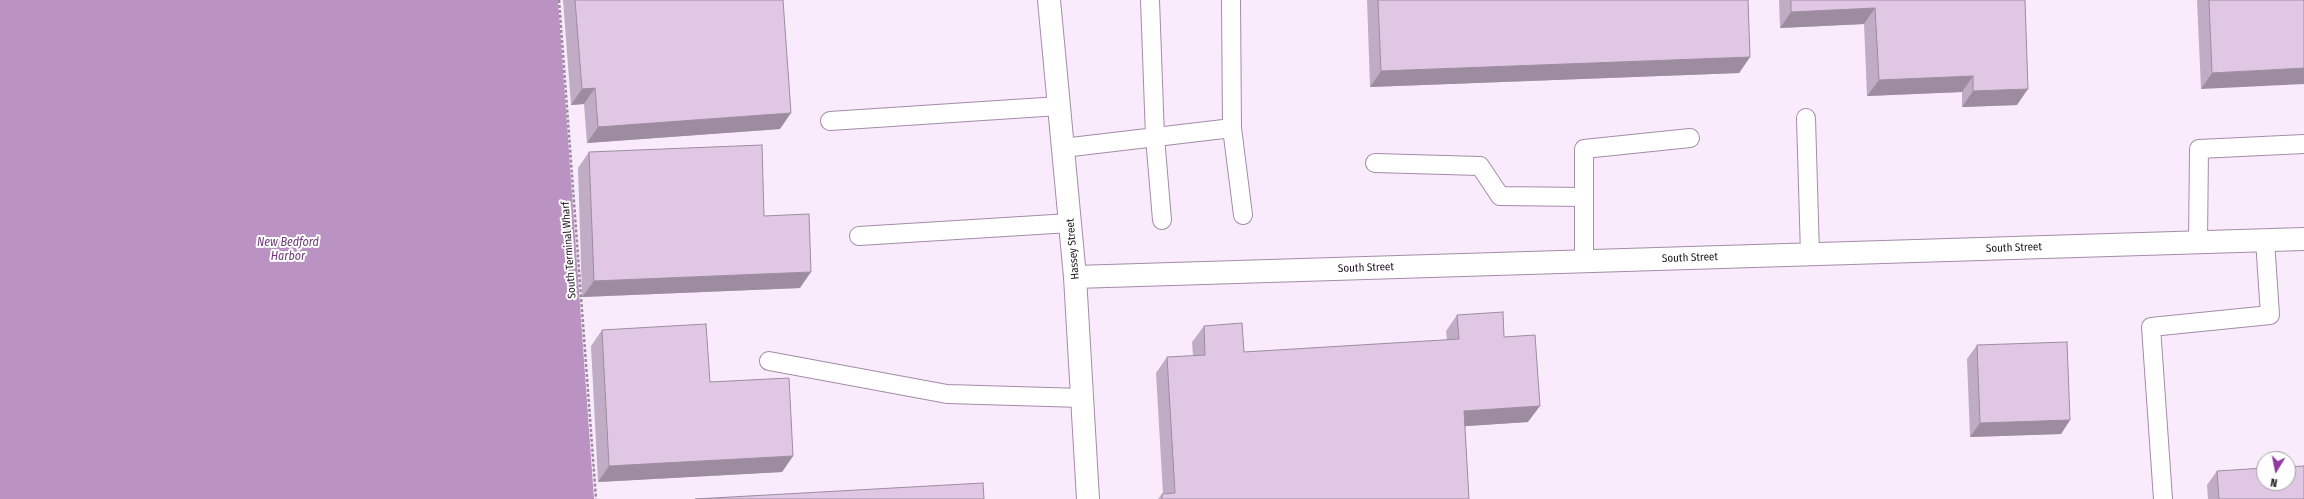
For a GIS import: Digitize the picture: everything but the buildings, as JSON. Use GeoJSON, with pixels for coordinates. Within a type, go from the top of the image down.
{"type":"FeatureCollection","features":[{"type":"Feature","properties":{"kind":"street","name":"Hassey Street"},"geometry":{"type":"LineString","coordinates":[[1049,0],[1075,277],[1088,499]]}},
{"type":"Feature","properties":{"kind":"street","name":"South Street"},"geometry":{"type":"LineString","coordinates":[[1075,277],[2304,239]]}},
{"type":"Feature","properties":{"kind":"lane"},"geometry":{"type":"LineString","coordinates":[[1150,0],[1155,137],[1162,220]]}},
{"type":"Feature","properties":{"kind":"lane"},"geometry":{"type":"LineString","coordinates":[[1231,0],[1232,128],[1244,215]]}},
{"type":"Feature","properties":{"kind":"lane"},"geometry":{"type":"LineString","coordinates":[[830,121],[1059,106]]}},
{"type":"Feature","properties":{"kind":"lane"},"geometry":{"type":"LineString","coordinates":[[1806,118],[1810,254]]}},
{"type":"Feature","properties":{"kind":"lane"},"geometry":{"type":"LineString","coordinates":[[1063,148],[1232,128]]}},
{"type":"Feature","properties":{"kind":"lane"},"geometry":{"type":"LineString","coordinates":[[1584,261],[1584,149],[1690,138]]}},
{"type":"Feature","properties":{"kind":"lane"},"geometry":{"type":"LineString","coordinates":[[2198,242],[2200,149],[2304,144]]}},
{"type":"Feature","properties":{"kind":"lane"},"geometry":{"type":"LineString","coordinates":[[1375,163],[1480,166],[1500,196],[1584,197]]}},
{"type":"Feature","properties":{"kind":"lane"},"geometry":{"type":"LineString","coordinates":[[860,236],[1070,223]]}},
{"type":"Feature","properties":{"kind":"lane"},"geometry":{"type":"LineString","coordinates":[[2163,499],[2151,327],[2270,315],[2265,240]]}},
{"type":"Feature","properties":{"kind":"lane"},"geometry":{"type":"LineString","coordinates":[[769,361],[947,394],[1082,398]]}},
{"type":"Feature","properties":{"kind":"path","name":"South Terminal Wharf"},"geometry":{"type":"LineString","coordinates":[[559,0],[596,499]]}},
{"type":"Feature","properties":{"kind":"water","name":"New Bedford Harbor"},"geometry":{"type":"Polygon","coordinates":[[[0,0],[558,0],[594,499],[0,499],[0,0]]]}}]}
